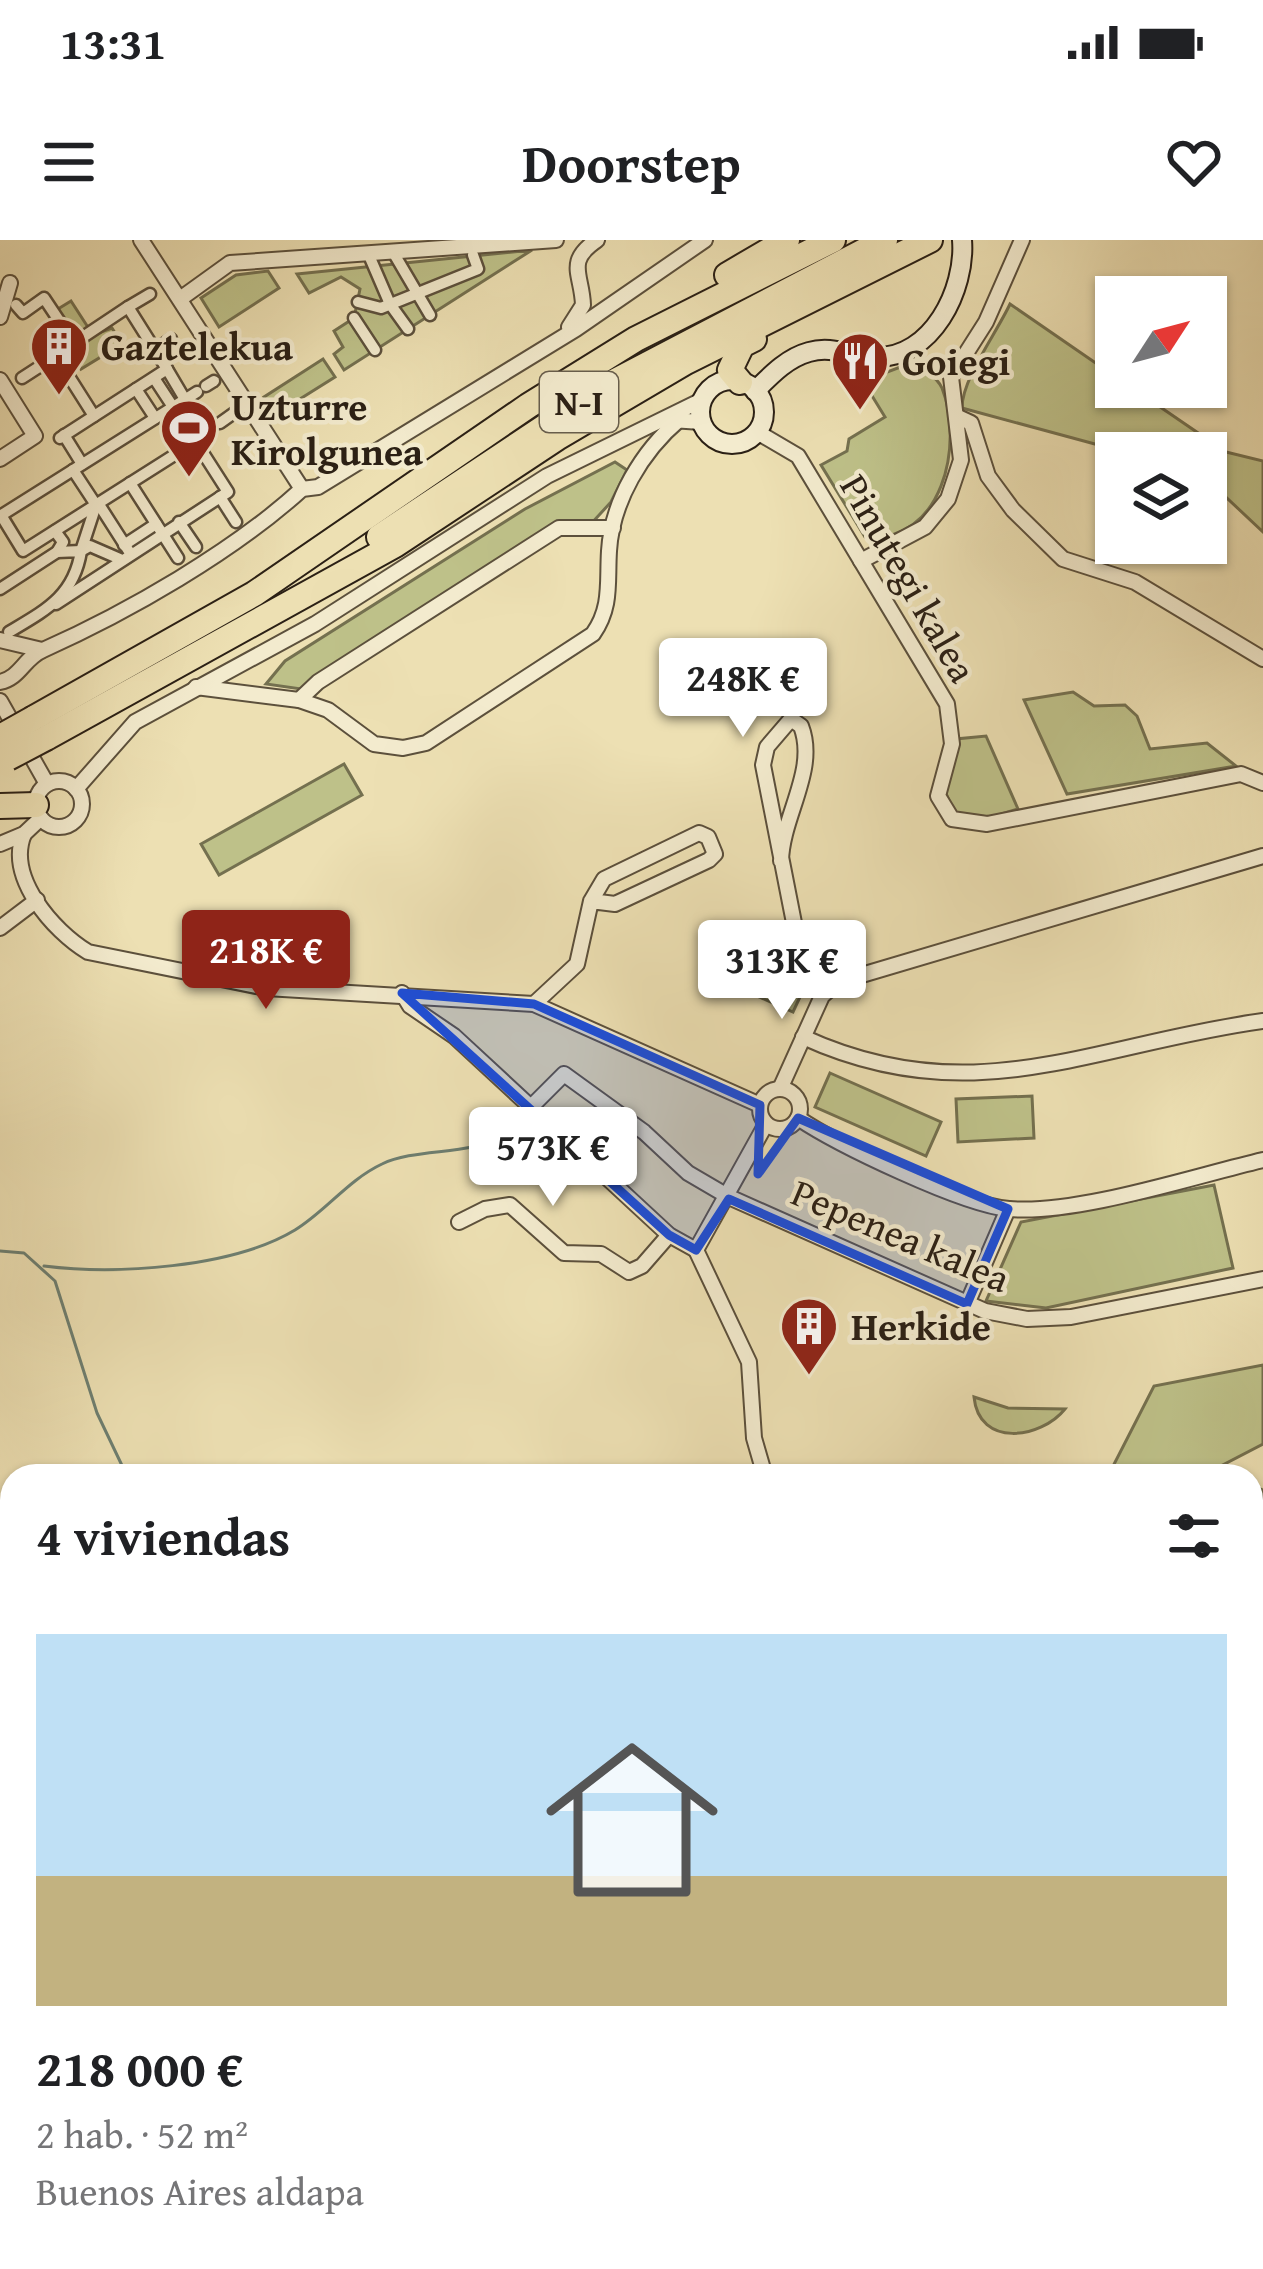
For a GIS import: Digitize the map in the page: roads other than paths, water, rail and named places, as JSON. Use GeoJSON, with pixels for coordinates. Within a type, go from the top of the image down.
{"type":"FeatureCollection","features":[{"type":"Feature","properties":{"kind":"highway"},"geometry":{"type":"LineString","coordinates":[[592,366],[787,240]]}},
{"type":"Feature","properties":{"kind":"highway"},"geometry":{"type":"LineString","coordinates":[[705,291],[805,240]]}},
{"type":"Feature","properties":{"kind":"highway","name":"N-I"},"geometry":{"type":"LineString","coordinates":[[3,752],[254,594],[592,366],[691,308],[833,240]]}},
{"type":"Feature","properties":{"kind":"highway","name":"N-I"},"geometry":{"type":"LineString","coordinates":[[40,728],[295,599],[606,386],[885,240]]}},
{"type":"Feature","properties":{"kind":"highway"},"geometry":{"type":"LineString","coordinates":[[295,599],[395,545],[557,438],[686,362],[927,242]]}},
{"type":"Feature","properties":{"kind":"highway"},"geometry":{"type":"LineString","coordinates":[[748,386],[730,370],[742,345],[826,302],[843,287]]}},
{"type":"Feature","properties":{"kind":"highway"},"geometry":{"type":"LineString","coordinates":[[0,806],[42,802]]}},
{"type":"Feature","properties":{"kind":"main road"},"geometry":{"type":"LineString","coordinates":[[748,386],[764,416],[757,432],[741,443],[721,442],[701,422],[702,400],[722,382],[748,386],[807,352],[835,348],[875,358],[915,344],[953,297],[962,240]]}},
{"type":"Feature","properties":{"kind":"street"},"geometry":{"type":"LineString","coordinates":[[141,240],[302,489]]}},
{"type":"Feature","properties":{"kind":"street"},"geometry":{"type":"LineString","coordinates":[[180,299],[230,263],[326,248],[368,254],[556,240]]}},
{"type":"Feature","properties":{"kind":"street"},"geometry":{"type":"LineString","coordinates":[[556,338],[575,321],[583,295],[575,265],[580,253],[597,240]]}},
{"type":"Feature","properties":{"kind":"street"},"geometry":{"type":"LineString","coordinates":[[11,675],[43,650],[82,634],[277,512],[302,489],[318,488],[705,240]]}},
{"type":"Feature","properties":{"kind":"street"},"geometry":{"type":"LineString","coordinates":[[861,561],[925,526],[949,499],[961,460],[951,377],[986,322],[1022,240]]}},
{"type":"Feature","properties":{"kind":"street"},"geometry":{"type":"LineString","coordinates":[[393,252],[430,315]]}},
{"type":"Feature","properties":{"kind":"street"},"geometry":{"type":"LineString","coordinates":[[368,254],[390,304],[408,329]]}},
{"type":"Feature","properties":{"kind":"street"},"geometry":{"type":"LineString","coordinates":[[358,302],[370,309],[481,275],[473,254]]}},
{"type":"Feature","properties":{"kind":"street"},"geometry":{"type":"LineString","coordinates":[[0,317],[10,284]]}},
{"type":"Feature","properties":{"kind":"street"},"geometry":{"type":"LineString","coordinates":[[22,378],[150,294]]}},
{"type":"Feature","properties":{"kind":"street"},"geometry":{"type":"LineString","coordinates":[[583,295],[604,307]]}},
{"type":"Feature","properties":{"kind":"street"},"geometry":{"type":"LineString","coordinates":[[16,304],[23,314],[44,298],[74,343]]}},
{"type":"Feature","properties":{"kind":"street"},"geometry":{"type":"LineString","coordinates":[[128,307],[167,369],[185,399],[206,435],[23,550],[1,515],[78,467],[185,399],[206,386]]}},
{"type":"Feature","properties":{"kind":"street"},"geometry":{"type":"LineString","coordinates":[[355,318],[375,350]]}},
{"type":"Feature","properties":{"kind":"street"},"geometry":{"type":"LineString","coordinates":[[155,350],[171,339]]}},
{"type":"Feature","properties":{"kind":"street"},"geometry":{"type":"LineString","coordinates":[[56,356],[94,416]]}},
{"type":"Feature","properties":{"kind":"street"},"geometry":{"type":"LineString","coordinates":[[125,552],[62,436],[167,369]]}},
{"type":"Feature","properties":{"kind":"street"},"geometry":{"type":"LineString","coordinates":[[154,378],[173,407]]}},
{"type":"Feature","properties":{"kind":"street"},"geometry":{"type":"LineString","coordinates":[[0,380],[35,436],[0,459]]}},
{"type":"Feature","properties":{"kind":"street"},"geometry":{"type":"LineString","coordinates":[[136,389],[155,418]]}},
{"type":"Feature","properties":{"kind":"street"},"geometry":{"type":"LineString","coordinates":[[76,789],[135,722],[345,606],[512,497],[702,400]]}},
{"type":"Feature","properties":{"kind":"street"},"geometry":{"type":"LineString","coordinates":[[220,423],[234,413]]}},
{"type":"Feature","properties":{"kind":"street"},"geometry":{"type":"LineString","coordinates":[[956,416],[969,419],[988,476],[1013,510],[1064,559],[1135,582],[1263,659]]}},
{"type":"Feature","properties":{"kind":"street"},"geometry":{"type":"LineString","coordinates":[[628,436],[680,419],[701,422]]}},
{"type":"Feature","properties":{"kind":"street"},"geometry":{"type":"LineString","coordinates":[[195,687],[298,700],[328,710],[374,744],[403,748],[425,743],[593,634],[607,611],[614,528],[624,493],[648,454],[680,419]]}},
{"type":"Feature","properties":{"kind":"street","name":"Pinutegi kalea"},"geometry":{"type":"LineString","coordinates":[[757,432],[797,456],[947,704],[952,744],[938,796],[952,819],[987,824],[1241,774],[1263,783]]}},
{"type":"Feature","properties":{"kind":"street"},"geometry":{"type":"LineString","coordinates":[[628,436],[648,454]]}},
{"type":"Feature","properties":{"kind":"street"},"geometry":{"type":"LineString","coordinates":[[7,639],[159,528],[179,522],[228,492],[196,442]]}},
{"type":"Feature","properties":{"kind":"street"},"geometry":{"type":"LineString","coordinates":[[130,483],[178,558]]}},
{"type":"Feature","properties":{"kind":"street"},"geometry":{"type":"LineString","coordinates":[[220,497],[236,522]]}},
{"type":"Feature","properties":{"kind":"street"},"geometry":{"type":"LineString","coordinates":[[56,604],[73,585],[97,504]]}},
{"type":"Feature","properties":{"kind":"street"},"geometry":{"type":"LineString","coordinates":[[179,522],[196,547]]}},
{"type":"Feature","properties":{"kind":"street"},"geometry":{"type":"LineString","coordinates":[[298,700],[318,682],[559,528],[614,528]]}},
{"type":"Feature","properties":{"kind":"street"},"geometry":{"type":"LineString","coordinates":[[0,589],[57,552],[63,542],[55,531]]}},
{"type":"Feature","properties":{"kind":"street"},"geometry":{"type":"LineString","coordinates":[[57,552],[90,545],[125,552]]}},
{"type":"Feature","properties":{"kind":"street"},"geometry":{"type":"LineString","coordinates":[[7,639],[43,650]]}},
{"type":"Feature","properties":{"kind":"street"},"geometry":{"type":"LineString","coordinates":[[7,639],[11,675],[2,704],[42,802],[59,827],[74,821],[82,805],[76,789],[65,782],[42,802],[24,834],[22,867],[37,900],[66,937],[99,956],[266,988],[403,992],[534,1004],[760,1105]]}},
{"type":"Feature","properties":{"kind":"street"},"geometry":{"type":"LineString","coordinates":[[241,665],[238,682],[243,694]]}},
{"type":"Feature","properties":{"kind":"street"},"geometry":{"type":"LineString","coordinates":[[781,861],[807,750],[801,726],[791,719],[782,724],[764,757],[769,798],[781,861],[796,933],[829,988]]}},
{"type":"Feature","properties":{"kind":"street"},"geometry":{"type":"LineString","coordinates":[[769,798],[779,804],[792,801]]}},
{"type":"Feature","properties":{"kind":"street"},"geometry":{"type":"LineString","coordinates":[[534,1004],[577,964],[591,901],[615,872],[699,833],[708,837],[715,854],[709,860],[615,904],[591,901]]}},
{"type":"Feature","properties":{"kind":"street"},"geometry":{"type":"LineString","coordinates":[[0,844],[24,834]]}},
{"type":"Feature","properties":{"kind":"street"},"geometry":{"type":"LineString","coordinates":[[696,1250],[766,1124],[760,1105],[767,1093],[780,1089],[829,988],[1263,856]]}},
{"type":"Feature","properties":{"kind":"street"},"geometry":{"type":"LineString","coordinates":[[0,928],[37,900]]}},
{"type":"Feature","properties":{"kind":"street"},"geometry":{"type":"LineString","coordinates":[[403,992],[410,1006],[454,1036],[669,1235],[696,1250],[737,1327],[748,1362],[754,1438],[762,1464]]}},
{"type":"Feature","properties":{"kind":"street"},"geometry":{"type":"LineString","coordinates":[[803,1037],[885,1066],[962,1077],[1050,1067],[1153,1039],[1263,1021]]}},
{"type":"Feature","properties":{"kind":"street","name":"Pepenea kalea"},"geometry":{"type":"LineString","coordinates":[[532,1106],[564,1074],[644,1132],[688,1173],[729,1197],[968,1304],[1007,1316],[1049,1319],[1263,1280]]}},
{"type":"Feature","properties":{"kind":"street"},"geometry":{"type":"LineString","coordinates":[[780,1089],[798,1101],[798,1118]]}},
{"type":"Feature","properties":{"kind":"street"},"geometry":{"type":"LineString","coordinates":[[766,1124],[784,1129],[798,1118]]}},
{"type":"Feature","properties":{"kind":"street"},"geometry":{"type":"LineString","coordinates":[[798,1118],[968,1197],[1008,1209],[1077,1202],[1263,1160]]}},
{"type":"Feature","properties":{"kind":"street"},"geometry":{"type":"LineString","coordinates":[[459,1222],[510,1205],[564,1253],[601,1254],[629,1272],[642,1266],[669,1235]]}},
{"type":"Feature","properties":{"kind":"street"},"geometry":{"type":"LineString","coordinates":[[968,1304],[1008,1209]]}},
{"type":"Feature","properties":{"kind":"waterway"},"geometry":{"type":"LineString","coordinates":[[44,1266],[138,1269],[239,1253],[295,1230],[382,1164],[472,1147]]}},
{"type":"Feature","properties":{"kind":"waterway"},"geometry":{"type":"LineString","coordinates":[[0,1251],[24,1253],[55,1281],[97,1413],[121,1464]]}},
{"type":"Feature","properties":{"kind":"place","name":"Gaztelekua"},"geometry":{"type":"Point","coordinates":[59,397]}},
{"type":"Feature","properties":{"kind":"place","name":"Goiegi"},"geometry":{"type":"Point","coordinates":[860,412]}},
{"type":"Feature","properties":{"kind":"place","name":"Uzturre Kirolgunea"},"geometry":{"type":"Point","coordinates":[189,479]}},
{"type":"Feature","properties":{"kind":"place","name":"Herkide"},"geometry":{"type":"Point","coordinates":[809,1377]}}]}
